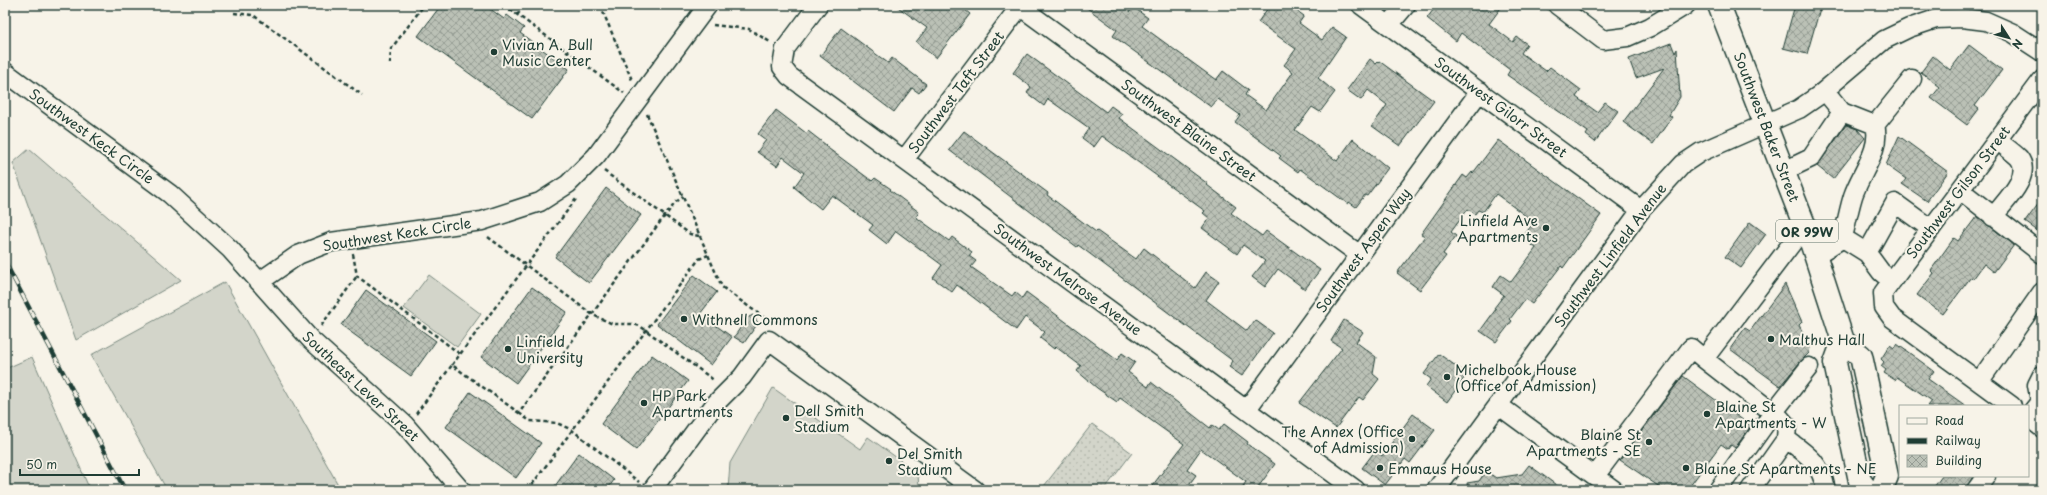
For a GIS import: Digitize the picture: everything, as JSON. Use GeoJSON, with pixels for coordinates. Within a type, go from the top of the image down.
{"type":"FeatureCollection","features":[{"type":"Feature","properties":{"kind":"highway","name":"Southwest Baker Street"},"geometry":{"type":"LineString","coordinates":[[1719,5],[1816,255],[1843,342]]}},
{"type":"Feature","properties":{"kind":"highway"},"geometry":{"type":"LineString","coordinates":[[1867,490],[1860,481],[1835,363],[1843,342],[1861,356],[1886,476],[1881,490]]}},
{"type":"Feature","properties":{"kind":"street"},"geometry":{"type":"LineString","coordinates":[[785,49],[818,5]]}},
{"type":"Feature","properties":{"kind":"street","name":"Southwest Gilorr Street"},"geometry":{"type":"LineString","coordinates":[[1361,5],[1641,210]]}},
{"type":"Feature","properties":{"kind":"street"},"geometry":{"type":"LineString","coordinates":[[1389,25],[1406,5]]}},
{"type":"Feature","properties":{"kind":"street"},"geometry":{"type":"LineString","coordinates":[[1557,5],[1603,40],[1627,37],[1650,27],[1686,5]]}},
{"type":"Feature","properties":{"kind":"street"},"geometry":{"type":"LineString","coordinates":[[1987,5],[1991,23]]}},
{"type":"Feature","properties":{"kind":"street","name":"Southwest Taft Street"},"geometry":{"type":"LineString","coordinates":[[904,160],[1020,6]]}},
{"type":"Feature","properties":{"kind":"street","name":"Southwest Blaine Street"},"geometry":{"type":"LineString","coordinates":[[1020,6],[1360,255]]}},
{"type":"Feature","properties":{"kind":"street","name":"Southwest Keck Circle"},"geometry":{"type":"LineString","coordinates":[[5,72],[170,194],[230,249],[259,282],[298,255],[331,242],[482,221],[540,202],[568,184],[596,156],[704,11]]}},
{"type":"Feature","properties":{"kind":"street","name":"Southwest Linfield Avenue"},"geometry":{"type":"LineString","coordinates":[[1436,490],[1641,210],[1683,164],[1701,152],[1799,108],[1825,91],[1884,40],[1909,28],[1935,12],[1991,23],[2014,32],[2042,52]]}},
{"type":"Feature","properties":{"kind":"street","name":"Southwest Melrose Avenue"},"geometry":{"type":"LineString","coordinates":[[785,49],[782,67],[789,76],[1356,490]]}},
{"type":"Feature","properties":{"kind":"street"},"geometry":{"type":"LineString","coordinates":[[1875,125],[1912,79]]}},
{"type":"Feature","properties":{"kind":"street","name":"Southwest Gilson Street"},"geometry":{"type":"LineString","coordinates":[[1979,382],[1892,318],[1884,307],[1883,293],[2042,80]]}},
{"type":"Feature","properties":{"kind":"street","name":"Southwest Aspen Way"},"geometry":{"type":"LineString","coordinates":[[1247,409],[1480,91]]}},
{"type":"Feature","properties":{"kind":"street"},"geometry":{"type":"LineString","coordinates":[[1825,91],[1842,112],[1875,125]]}},
{"type":"Feature","properties":{"kind":"street"},"geometry":{"type":"LineString","coordinates":[[1784,171],[1811,158],[1842,112]]}},
{"type":"Feature","properties":{"kind":"street"},"geometry":{"type":"LineString","coordinates":[[1816,255],[1843,238],[1853,195],[1869,160],[1877,134],[1875,125]]}},
{"type":"Feature","properties":{"kind":"street"},"geometry":{"type":"LineString","coordinates":[[1993,217],[2023,178],[2023,167],[2018,158],[1997,140]]}},
{"type":"Feature","properties":{"kind":"street"},"geometry":{"type":"LineString","coordinates":[[1960,190],[2042,254]]}},
{"type":"Feature","properties":{"kind":"street"},"geometry":{"type":"LineString","coordinates":[[1868,253],[1895,203],[1931,229]]}},
{"type":"Feature","properties":{"kind":"street"},"geometry":{"type":"LineString","coordinates":[[1704,359],[1805,226]]}},
{"type":"Feature","properties":{"kind":"street"},"geometry":{"type":"LineString","coordinates":[[1843,238],[1868,253],[1881,272],[1892,281]]}},
{"type":"Feature","properties":{"kind":"street","name":"Southeast Lever Street"},"geometry":{"type":"LineString","coordinates":[[259,282],[311,340],[405,425],[461,490]]}},
{"type":"Feature","properties":{"kind":"street"},"geometry":{"type":"LineString","coordinates":[[2011,405],[1979,382],[2042,292]]}},
{"type":"Feature","properties":{"kind":"street"},"geometry":{"type":"LineString","coordinates":[[648,488],[715,404],[742,377],[769,340],[955,484],[975,490]]}},
{"type":"Feature","properties":{"kind":"street"},"geometry":{"type":"LineString","coordinates":[[1595,476],[1691,348],[1780,418],[1787,426],[1786,439],[1750,490]]}},
{"type":"Feature","properties":{"kind":"street"},"geometry":{"type":"LineString","coordinates":[[1718,490],[1773,413],[1809,367]]}},
{"type":"Feature","properties":{"kind":"street"},"geometry":{"type":"LineString","coordinates":[[2029,416],[2041,400],[2037,385],[2042,375]]}},
{"type":"Feature","properties":{"kind":"street"},"geometry":{"type":"LineString","coordinates":[[1498,405],[1614,490]]}},
{"type":"Feature","properties":{"kind":"street"},"geometry":{"type":"LineString","coordinates":[[2029,418],[2042,428]]}},
{"type":"Feature","properties":{"kind":"street"},"geometry":{"type":"LineString","coordinates":[[1786,439],[1810,457],[1819,468],[1824,478],[1826,490]]}},
{"type":"Feature","properties":{"kind":"street"},"geometry":{"type":"LineString","coordinates":[[1976,490],[1985,477]]}},
{"type":"Feature","properties":{"kind":"path"},"geometry":{"type":"LineString","coordinates":[[390,64],[391,49],[424,5]]}},
{"type":"Feature","properties":{"kind":"path"},"geometry":{"type":"LineString","coordinates":[[504,5],[621,92],[640,98]]}},
{"type":"Feature","properties":{"kind":"path"},"geometry":{"type":"LineString","coordinates":[[517,15],[525,5]]}},
{"type":"Feature","properties":{"kind":"path"},"geometry":{"type":"LineString","coordinates":[[600,5],[722,288],[766,320],[769,340]]}},
{"type":"Feature","properties":{"kind":"path"},"geometry":{"type":"LineString","coordinates":[[704,11],[711,25],[749,29],[764,39],[785,49]]}},
{"type":"Feature","properties":{"kind":"path"},"geometry":{"type":"LineString","coordinates":[[234,13],[253,15],[362,96]]}},
{"type":"Feature","properties":{"kind":"path"},"geometry":{"type":"LineString","coordinates":[[596,156],[604,171],[690,234],[700,236]]}},
{"type":"Feature","properties":{"kind":"path"},"geometry":{"type":"LineString","coordinates":[[405,425],[416,414],[576,200],[568,184]]}},
{"type":"Feature","properties":{"kind":"path"},"geometry":{"type":"LineString","coordinates":[[520,413],[664,216],[676,202],[683,197]]}},
{"type":"Feature","properties":{"kind":"path"},"geometry":{"type":"LineString","coordinates":[[482,221],[484,234],[592,315],[613,324],[633,324],[646,330],[728,391]]}},
{"type":"Feature","properties":{"kind":"path"},"geometry":{"type":"LineString","coordinates":[[351,239],[357,276],[460,354]]}},
{"type":"Feature","properties":{"kind":"path"},"geometry":{"type":"LineString","coordinates":[[528,490],[699,259],[708,255]]}},
{"type":"Feature","properties":{"kind":"path"},"geometry":{"type":"LineString","coordinates":[[311,340],[357,276]]}},
{"type":"Feature","properties":{"kind":"path"},"geometry":{"type":"LineString","coordinates":[[452,365],[530,421],[557,423],[572,430],[648,488]]}},
{"type":"Feature","properties":{"kind":"shaded area"},"geometry":{"type":"Polygon","coordinates":[[[29,149],[181,280],[76,340],[13,163],[29,149]]]}},
{"type":"Feature","properties":{"kind":"shaded area"},"geometry":{"type":"Polygon","coordinates":[[[429,275],[481,314],[457,347],[404,308],[429,275]]]}},
{"type":"Feature","properties":{"kind":"shaded area"},"geometry":{"type":"Polygon","coordinates":[[[225,282],[341,490],[167,490],[91,355],[225,282]]]}},
{"type":"Feature","properties":{"kind":"shaded area"},"geometry":{"type":"Polygon","coordinates":[[[32,357],[90,490],[5,490],[5,369],[32,357]]]}},
{"type":"Feature","properties":{"kind":"shaded area","name":"Dell Smith Stadium"},"geometry":{"type":"Polygon","coordinates":[[[773,388],[860,449],[868,437],[918,473],[919,490],[728,490],[730,463],[773,388]]]}},
{"type":"Feature","properties":{"kind":"shaded area"},"geometry":{"type":"Polygon","coordinates":[[[1092,424],[1132,453],[1104,490],[1041,490],[1092,424]]]}},
{"type":"Feature","properties":{"kind":"building","name":"Vivian A. Bull Music Center"},"geometry":{"type":"Polygon","coordinates":[[[441,5],[485,5],[504,19],[507,15],[524,28],[520,33],[569,69],[532,119],[418,36],[441,5]]]}},
{"type":"Feature","properties":{"kind":"building"},"geometry":{"type":"Polygon","coordinates":[[[895,5],[959,5],[970,14],[936,58],[916,42],[927,28],[895,5]]]}},
{"type":"Feature","properties":{"kind":"building"},"geometry":{"type":"Polygon","coordinates":[[[1083,5],[1121,5],[1130,12],[1133,7],[1148,18],[1142,26],[1216,80],[1223,71],[1248,90],[1245,95],[1266,110],[1293,72],[1284,65],[1296,49],[1258,22],[1270,5],[1289,5],[1304,16],[1299,23],[1322,40],[1332,27],[1346,37],[1318,78],[1335,92],[1320,112],[1312,107],[1295,130],[1337,161],[1353,139],[1388,168],[1367,196],[1365,195],[1356,207],[1349,202],[1348,204],[1300,169],[1298,172],[1279,158],[1281,156],[1235,122],[1240,115],[1218,99],[1211,107],[1113,36],[1117,30],[1083,5]]]}},
{"type":"Feature","properties":{"kind":"building"},"geometry":{"type":"Polygon","coordinates":[[[1437,5],[1503,5],[1489,24],[1513,42],[1517,37],[1527,44],[1521,53],[1546,71],[1550,67],[1581,90],[1576,97],[1597,112],[1605,102],[1618,111],[1595,142],[1586,135],[1588,132],[1507,75],[1510,70],[1461,33],[1456,41],[1427,18],[1437,5]]]}},
{"type":"Feature","properties":{"kind":"building"},"geometry":{"type":"Polygon","coordinates":[[[1795,5],[1821,5],[1807,54],[1783,48],[1795,5]]]}},
{"type":"Feature","properties":{"kind":"building"},"geometry":{"type":"Polygon","coordinates":[[[841,28],[888,63],[892,58],[926,84],[919,93],[912,88],[894,112],[820,56],[841,28]]]}},
{"type":"Feature","properties":{"kind":"building"},"geometry":{"type":"Polygon","coordinates":[[[1671,43],[1675,53],[1677,49],[1680,97],[1669,115],[1672,117],[1653,144],[1623,122],[1664,68],[1636,78],[1629,59],[1671,43]]]}},
{"type":"Feature","properties":{"kind":"building"},"geometry":{"type":"Polygon","coordinates":[[[1969,45],[2002,70],[1975,106],[1979,109],[1967,125],[1931,98],[1940,87],[1921,72],[1933,56],[1950,70],[1969,45]]]}},
{"type":"Feature","properties":{"kind":"building"},"geometry":{"type":"Polygon","coordinates":[[[1027,54],[1106,112],[1111,106],[1122,114],[1119,118],[1208,184],[1207,185],[1236,207],[1231,213],[1262,236],[1266,231],[1320,270],[1305,289],[1278,269],[1265,287],[1252,277],[1265,261],[1243,245],[1237,254],[1202,228],[1209,218],[1203,213],[1205,211],[1102,136],[1094,147],[1082,138],[1089,128],[1048,99],[1044,106],[1027,93],[1031,87],[1013,73],[1027,54]]]}},
{"type":"Feature","properties":{"kind":"building"},"geometry":{"type":"Polygon","coordinates":[[[1370,59],[1376,64],[1379,61],[1434,101],[1400,146],[1372,126],[1387,105],[1368,90],[1361,100],[1347,90],[1370,59]]]}},
{"type":"Feature","properties":{"kind":"building"},"geometry":{"type":"Polygon","coordinates":[[[776,110],[806,133],[808,131],[826,145],[825,146],[872,181],[875,178],[891,189],[890,190],[919,212],[916,217],[949,241],[952,237],[972,252],[969,256],[976,261],[971,267],[1012,296],[1015,292],[1022,298],[1026,292],[1117,360],[1122,353],[1135,362],[1128,372],[1148,387],[1151,382],[1210,428],[1212,425],[1219,430],[1224,424],[1248,442],[1247,444],[1275,464],[1256,490],[1240,490],[1246,482],[1201,449],[1187,469],[1196,475],[1185,490],[1149,490],[1184,444],[1120,398],[1117,402],[1097,388],[1077,371],[1081,366],[1056,347],[1054,349],[1040,338],[1045,332],[1025,317],[1016,330],[957,285],[952,292],[933,278],[942,265],[896,231],[887,244],[869,230],[873,225],[832,195],[821,209],[794,187],[804,173],[783,157],[777,166],[757,152],[766,140],[758,134],[776,110]]]}},
{"type":"Feature","properties":{"kind":"building"},"geometry":{"type":"Polygon","coordinates":[[[1846,125],[1857,129],[1865,138],[1833,179],[1817,166],[1846,125]]]}},
{"type":"Feature","properties":{"kind":"building"},"geometry":{"type":"Polygon","coordinates":[[[964,131],[1048,193],[1047,195],[1096,232],[1097,231],[1136,259],[1144,248],[1195,288],[1206,272],[1219,281],[1206,300],[1247,331],[1255,320],[1273,333],[1242,376],[1229,367],[1233,361],[1078,245],[1077,247],[949,150],[964,131]]]}},
{"type":"Feature","properties":{"kind":"building"},"geometry":{"type":"Polygon","coordinates":[[[1899,136],[1948,172],[1927,201],[1902,184],[1906,179],[1886,165],[1899,136]]]}},
{"type":"Feature","properties":{"kind":"building"},"geometry":{"type":"Polygon","coordinates":[[[1498,140],[1601,215],[1563,268],[1561,266],[1532,304],[1525,299],[1510,319],[1512,321],[1496,342],[1480,331],[1504,295],[1493,287],[1501,275],[1511,282],[1536,248],[1522,238],[1534,222],[1496,194],[1483,212],[1478,210],[1475,214],[1468,209],[1451,232],[1456,236],[1443,254],[1446,256],[1420,290],[1397,273],[1425,236],[1421,234],[1463,175],[1467,178],[1472,172],[1473,173],[1498,140]]]}},
{"type":"Feature","properties":{"kind":"building"},"geometry":{"type":"Polygon","coordinates":[[[606,188],[641,215],[589,283],[555,257],[606,188]]]}},
{"type":"Feature","properties":{"kind":"building"},"geometry":{"type":"Polygon","coordinates":[[[2042,199],[2042,234],[2025,222],[2042,199]]]}},
{"type":"Feature","properties":{"kind":"building"},"geometry":{"type":"Polygon","coordinates":[[[1977,216],[2014,245],[1994,272],[1984,264],[1973,279],[1971,277],[1943,314],[1917,295],[1934,273],[1931,270],[1954,238],[1958,241],[1977,216]]]}},
{"type":"Feature","properties":{"kind":"building"},"geometry":{"type":"Polygon","coordinates":[[[1750,222],[1766,234],[1741,268],[1725,257],[1750,222]]]}},
{"type":"Feature","properties":{"kind":"building","name":"Withnell Commons"},"geometry":{"type":"Polygon","coordinates":[[[694,275],[717,292],[700,314],[732,337],[711,365],[657,324],[694,275]]]}},
{"type":"Feature","properties":{"kind":"building","name":"Malthus Hall"},"geometry":{"type":"Polygon","coordinates":[[[1785,284],[1802,322],[1799,325],[1810,347],[1809,353],[1780,386],[1730,349],[1745,328],[1750,331],[1785,284]]]}},
{"type":"Feature","properties":{"kind":"building"},"geometry":{"type":"Polygon","coordinates":[[[532,287],[567,312],[516,383],[481,357],[532,287]]]}},
{"type":"Feature","properties":{"kind":"building"},"geometry":{"type":"Polygon","coordinates":[[[366,290],[436,341],[411,376],[341,325],[366,290]]]}},
{"type":"Feature","properties":{"kind":"building"},"geometry":{"type":"Polygon","coordinates":[[[753,315],[758,323],[744,343],[734,337],[747,318],[753,315]]]}},
{"type":"Feature","properties":{"kind":"building"},"geometry":{"type":"Polygon","coordinates":[[[1344,320],[1363,332],[1356,342],[1376,357],[1373,374],[1379,379],[1363,400],[1359,397],[1336,428],[1299,403],[1342,348],[1331,341],[1344,320]]]}},
{"type":"Feature","properties":{"kind":"building"},"geometry":{"type":"Polygon","coordinates":[[[1897,344],[1934,371],[1928,379],[1965,405],[1929,405],[1932,401],[1897,377],[1895,380],[1884,373],[1886,370],[1881,366],[1884,362],[1881,359],[1890,345],[1894,348],[1897,344]]]}},
{"type":"Feature","properties":{"kind":"building","name":"Michelbook House (Office of Admission)"},"geometry":{"type":"Polygon","coordinates":[[[1439,354],[1467,374],[1447,402],[1426,386],[1431,379],[1424,374],[1439,354]]]}},
{"type":"Feature","properties":{"kind":"building","name":"HP Park Apartments"},"geometry":{"type":"Polygon","coordinates":[[[652,355],[688,381],[636,450],[601,424],[652,355]]]}},
{"type":"Feature","properties":{"kind":"building"},"geometry":{"type":"Polygon","coordinates":[[[1683,376],[1751,426],[1735,448],[1731,445],[1728,449],[1721,444],[1687,490],[1664,490],[1620,460],[1683,376]]]}},
{"type":"Feature","properties":{"kind":"building"},"geometry":{"type":"Polygon","coordinates":[[[470,392],[541,443],[516,478],[446,427],[470,392]]]}},
{"type":"Feature","properties":{"kind":"building"},"geometry":{"type":"Polygon","coordinates":[[[1413,414],[1435,430],[1410,463],[1405,459],[1385,485],[1362,468],[1375,451],[1382,456],[1413,414]]]}},
{"type":"Feature","properties":{"kind":"building"},"geometry":{"type":"Polygon","coordinates":[[[579,453],[614,480],[607,490],[552,490],[579,453]]]}},
{"type":"Feature","properties":{"kind":"building"},"geometry":{"type":"Polygon","coordinates":[[[1529,465],[1563,490],[1468,490],[1467,483],[1479,481],[1486,471],[1496,478],[1522,474],[1529,465]]]}},
{"type":"Feature","properties":{"kind":"building"},"geometry":{"type":"Polygon","coordinates":[[[1941,477],[1972,477],[1966,490],[1932,490],[1941,477]]]}},
{"type":"Feature","properties":{"kind":"railway"},"geometry":{"type":"LineString","coordinates":[[5,262],[125,490]]}},
{"type":"Feature","properties":{"kind":"place","name":"Vivian A. Bull Music Center"},"geometry":{"type":"Point","coordinates":[494,52]}},
{"type":"Feature","properties":{"kind":"place","name":"Linfield Ave Apartments"},"geometry":{"type":"Point","coordinates":[1546,228]}},
{"type":"Feature","properties":{"kind":"place","name":"Withnell Commons"},"geometry":{"type":"Point","coordinates":[684,319]}},
{"type":"Feature","properties":{"kind":"place","name":"Malthus Hall"},"geometry":{"type":"Point","coordinates":[1771,339]}},
{"type":"Feature","properties":{"kind":"place","name":"Linfield University"},"geometry":{"type":"Point","coordinates":[508,349]}},
{"type":"Feature","properties":{"kind":"place","name":"Michelbook House (Office of Admission)"},"geometry":{"type":"Point","coordinates":[1447,377]}},
{"type":"Feature","properties":{"kind":"place","name":"HP Park Apartments"},"geometry":{"type":"Point","coordinates":[644,403]}},
{"type":"Feature","properties":{"kind":"place","name":"Blaine St Apartments - W"},"geometry":{"type":"Point","coordinates":[1707,414]}},
{"type":"Feature","properties":{"kind":"place","name":"Dell Smith Stadium"},"geometry":{"type":"Point","coordinates":[786,418]}},
{"type":"Feature","properties":{"kind":"place","name":"The Annex (Office of Admission)"},"geometry":{"type":"Point","coordinates":[1412,439]}},
{"type":"Feature","properties":{"kind":"place","name":"Blaine St Apartments - SE"},"geometry":{"type":"Point","coordinates":[1649,442]}},
{"type":"Feature","properties":{"kind":"place","name":"Del Smith Stadium"},"geometry":{"type":"Point","coordinates":[889,461]}},
{"type":"Feature","properties":{"kind":"place","name":"Emmaus House"},"geometry":{"type":"Point","coordinates":[1380,468]}},
{"type":"Feature","properties":{"kind":"place","name":"Blaine St Apartments - NE"},"geometry":{"type":"Point","coordinates":[1686,468]}}]}
